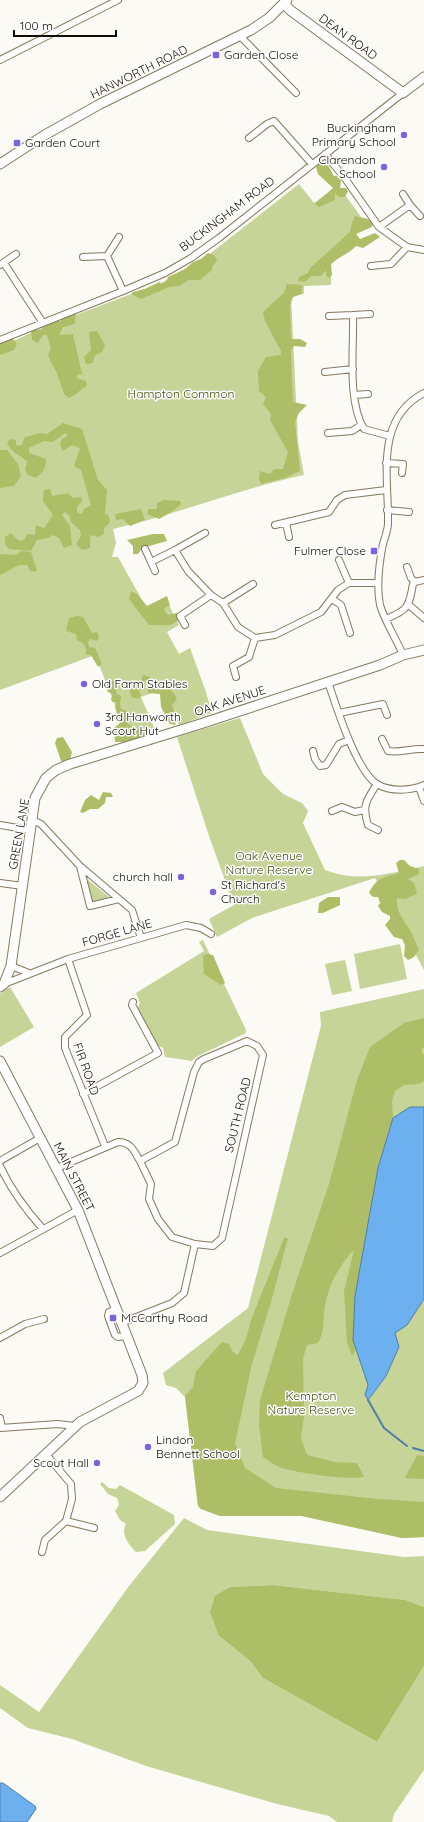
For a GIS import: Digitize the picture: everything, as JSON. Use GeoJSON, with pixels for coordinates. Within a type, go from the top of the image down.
{"type":"FeatureCollection","features":[{"type":"Feature","properties":{"kind":"street"},"geometry":{"type":"LineString","coordinates":[[0,60],[118,0]]}},
{"type":"Feature","properties":{"kind":"street","name":"HANWORTH ROAD"},"geometry":{"type":"LineString","coordinates":[[0,164],[43,136],[113,97],[240,36],[264,22],[284,1]]}},
{"type":"Feature","properties":{"kind":"street","name":"DEAN ROAD"},"geometry":{"type":"LineString","coordinates":[[284,1],[290,10],[403,93]]}},
{"type":"Feature","properties":{"kind":"street"},"geometry":{"type":"LineString","coordinates":[[240,36],[296,93]]}},
{"type":"Feature","properties":{"kind":"street","name":"BUCKINGHAM ROAD"},"geometry":{"type":"LineString","coordinates":[[0,340],[123,291],[164,273],[191,258],[424,77]]}},
{"type":"Feature","properties":{"kind":"street"},"geometry":{"type":"LineString","coordinates":[[249,138],[267,124],[274,121],[312,164]]}},
{"type":"Feature","properties":{"kind":"street"},"geometry":{"type":"LineString","coordinates":[[325,154],[344,177],[379,227],[407,246],[424,250]]}},
{"type":"Feature","properties":{"kind":"street"},"geometry":{"type":"LineString","coordinates":[[403,194],[420,216]]}},
{"type":"Feature","properties":{"kind":"street"},"geometry":{"type":"LineString","coordinates":[[379,227],[410,205]]}},
{"type":"Feature","properties":{"kind":"street"},"geometry":{"type":"LineString","coordinates":[[107,256],[119,237]]}},
{"type":"Feature","properties":{"kind":"street"},"geometry":{"type":"LineString","coordinates":[[371,266],[391,264],[407,246]]}},
{"type":"Feature","properties":{"kind":"street"},"geometry":{"type":"LineString","coordinates":[[16,254],[2,264],[43,323]]}},
{"type":"Feature","properties":{"kind":"street"},"geometry":{"type":"LineString","coordinates":[[107,256],[123,291]]}},
{"type":"Feature","properties":{"kind":"street"},"geometry":{"type":"LineString","coordinates":[[84,257],[107,256]]}},
{"type":"Feature","properties":{"kind":"street"},"geometry":{"type":"LineString","coordinates":[[329,316],[370,314]]}},
{"type":"Feature","properties":{"kind":"street"},"geometry":{"type":"LineString","coordinates":[[353,315],[354,395],[356,412],[364,429],[390,436]]}},
{"type":"Feature","properties":{"kind":"street"},"geometry":{"type":"LineString","coordinates":[[325,372],[354,369]]}},
{"type":"Feature","properties":{"kind":"street"},"geometry":{"type":"LineString","coordinates":[[404,655],[380,605],[378,583],[381,557],[388,524],[386,463],[390,436],[405,408],[424,393]]}},
{"type":"Feature","properties":{"kind":"street"},"geometry":{"type":"LineString","coordinates":[[354,395],[368,394]]}},
{"type":"Feature","properties":{"kind":"street"},"geometry":{"type":"LineString","coordinates":[[328,433],[352,431],[361,425]]}},
{"type":"Feature","properties":{"kind":"street"},"geometry":{"type":"LineString","coordinates":[[402,473],[403,456]]}},
{"type":"Feature","properties":{"kind":"street"},"geometry":{"type":"LineString","coordinates":[[386,463],[403,464]]}},
{"type":"Feature","properties":{"kind":"street"},"geometry":{"type":"LineString","coordinates":[[275,525],[329,512],[337,500],[345,495],[386,490]]}},
{"type":"Feature","properties":{"kind":"street"},"geometry":{"type":"LineString","coordinates":[[387,510],[409,512]]}},
{"type":"Feature","properties":{"kind":"street"},"geometry":{"type":"LineString","coordinates":[[286,523],[289,537]]}},
{"type":"Feature","properties":{"kind":"street"},"geometry":{"type":"LineString","coordinates":[[151,562],[205,533]]}},
{"type":"Feature","properties":{"kind":"street"},"geometry":{"type":"LineString","coordinates":[[145,549],[155,571]]}},
{"type":"Feature","properties":{"kind":"street"},"geometry":{"type":"LineString","coordinates":[[175,550],[188,571],[211,595],[223,603],[238,627],[255,638],[269,637],[296,626],[321,612],[338,590],[349,583],[378,583]]}},
{"type":"Feature","properties":{"kind":"street"},"geometry":{"type":"LineString","coordinates":[[339,560],[349,583]]}},
{"type":"Feature","properties":{"kind":"street"},"geometry":{"type":"LineString","coordinates":[[407,567],[411,578],[415,582]]}},
{"type":"Feature","properties":{"kind":"street"},"geometry":{"type":"LineString","coordinates":[[415,582],[424,580]]}},
{"type":"Feature","properties":{"kind":"street"},"geometry":{"type":"LineString","coordinates":[[386,618],[398,614],[409,605],[415,582]]}},
{"type":"Feature","properties":{"kind":"street"},"geometry":{"type":"LineString","coordinates":[[223,603],[253,584]]}},
{"type":"Feature","properties":{"kind":"street"},"geometry":{"type":"LineString","coordinates":[[185,624],[180,616],[211,595]]}},
{"type":"Feature","properties":{"kind":"street"},"geometry":{"type":"LineString","coordinates":[[332,599],[341,605],[350,633]]}},
{"type":"Feature","properties":{"kind":"street"},"geometry":{"type":"LineString","coordinates":[[409,605],[424,618]]}},
{"type":"Feature","properties":{"kind":"street"},"geometry":{"type":"LineString","coordinates":[[236,678],[233,666],[249,657],[255,638]]}},
{"type":"Feature","properties":{"kind":"street","name":"OAK AVENUE"},"geometry":{"type":"LineString","coordinates":[[46,778],[56,770],[70,764],[197,725],[380,665],[404,655],[424,650]]}},
{"type":"Feature","properties":{"kind":"street"},"geometry":{"type":"LineString","coordinates":[[328,682],[349,740],[361,765],[377,784],[400,790],[422,786],[424,801]]}},
{"type":"Feature","properties":{"kind":"street"},"geometry":{"type":"LineString","coordinates":[[339,713],[383,704],[387,715]]}},
{"type":"Feature","properties":{"kind":"street"},"geometry":{"type":"LineString","coordinates":[[313,752],[315,759],[320,766],[326,764],[339,744],[349,740]]}},
{"type":"Feature","properties":{"kind":"street"},"geometry":{"type":"LineString","coordinates":[[382,740],[388,751],[399,753],[415,748],[424,749]]}},
{"type":"Feature","properties":{"kind":"street","name":"GREEN LANE"},"geometry":{"type":"LineString","coordinates":[[2,985],[12,966],[31,825],[36,798],[46,778]]}},
{"type":"Feature","properties":{"kind":"street"},"geometry":{"type":"LineString","coordinates":[[364,832],[368,825],[364,810],[365,802],[377,784]]}},
{"type":"Feature","properties":{"kind":"street"},"geometry":{"type":"LineString","coordinates":[[332,811],[342,807],[356,812],[364,810]]}},
{"type":"Feature","properties":{"kind":"street"},"geometry":{"type":"LineString","coordinates":[[0,825],[41,824],[46,828],[80,866],[132,910],[141,938]]}},
{"type":"Feature","properties":{"kind":"street"},"geometry":{"type":"LineString","coordinates":[[368,825],[378,830]]}},
{"type":"Feature","properties":{"kind":"street"},"geometry":{"type":"LineString","coordinates":[[80,866],[90,906],[119,899]]}},
{"type":"Feature","properties":{"kind":"street"},"geometry":{"type":"LineString","coordinates":[[0,883],[23,886]]}},
{"type":"Feature","properties":{"kind":"street","name":"FORGE LANE"},"geometry":{"type":"LineString","coordinates":[[2,985],[29,973],[68,959],[186,925],[201,928],[211,934]]}},
{"type":"Feature","properties":{"kind":"street","name":"FIR ROAD"},"geometry":{"type":"LineString","coordinates":[[68,959],[87,1015],[65,1037],[65,1048],[105,1146]]}},
{"type":"Feature","properties":{"kind":"street"},"geometry":{"type":"LineString","coordinates":[[12,966],[29,973]]}},
{"type":"Feature","properties":{"kind":"street"},"geometry":{"type":"LineString","coordinates":[[83,1094],[158,1053],[132,1005],[133,1002]]}},
{"type":"Feature","properties":{"kind":"street","name":"SOUTH ROAD"},"geometry":{"type":"LineString","coordinates":[[57,1168],[105,1146],[118,1142],[125,1142],[132,1146],[140,1161],[151,1184],[149,1199],[158,1219],[172,1237],[195,1244],[214,1246],[222,1238],[263,1055],[256,1046],[247,1041],[199,1062],[194,1072],[175,1142],[140,1161]]}},
{"type":"Feature","properties":{"kind":"street","name":"MAIN STREET"},"geometry":{"type":"LineString","coordinates":[[0,1061],[78,1210],[142,1375],[143,1383],[141,1388],[74,1426]]}},
{"type":"Feature","properties":{"kind":"street"},"geometry":{"type":"LineString","coordinates":[[0,1161],[40,1138]]}},
{"type":"Feature","properties":{"kind":"street"},"geometry":{"type":"LineString","coordinates":[[0,1166],[9,1186],[43,1229]]}},
{"type":"Feature","properties":{"kind":"street"},"geometry":{"type":"LineString","coordinates":[[0,1253],[78,1210]]}},
{"type":"Feature","properties":{"kind":"street"},"geometry":{"type":"LineString","coordinates":[[122,1323],[172,1303],[184,1293],[195,1244]]}},
{"type":"Feature","properties":{"kind":"street"},"geometry":{"type":"LineString","coordinates":[[117,1309],[109,1312],[108,1316],[115,1335],[118,1337],[126,1336]]}},
{"type":"Feature","properties":{"kind":"street"},"geometry":{"type":"LineString","coordinates":[[0,1338],[25,1324],[44,1319]]}},
{"type":"Feature","properties":{"kind":"street"},"geometry":{"type":"LineString","coordinates":[[0,1418],[1,1428],[58,1424],[74,1426]]}},
{"type":"Feature","properties":{"kind":"street"},"geometry":{"type":"LineString","coordinates":[[0,1497],[74,1426]]}},
{"type":"Feature","properties":{"kind":"street"},"geometry":{"type":"LineString","coordinates":[[42,1552],[45,1540],[66,1520],[72,1499],[71,1484],[45,1453]]}},
{"type":"Feature","properties":{"kind":"street"},"geometry":{"type":"LineString","coordinates":[[66,1520],[94,1528]]}},
{"type":"Feature","properties":{"kind":"green space"},"geometry":{"type":"Polygon","coordinates":[[[319,163],[328,165],[334,176],[337,176],[341,181],[340,188],[346,188],[348,191],[345,197],[339,197],[335,193],[335,200],[319,207],[315,204],[333,188],[318,174],[316,167],[319,163]]]}},
{"type":"Feature","properties":{"kind":"green space","name":"Hampton Common"},"geometry":{"type":"Polygon","coordinates":[[[299,184],[314,203],[338,185],[366,224],[331,262],[331,285],[304,286],[304,294],[291,295],[298,442],[304,475],[256,487],[113,529],[116,543],[112,557],[118,557],[146,607],[166,599],[179,625],[167,632],[179,654],[190,648],[212,713],[179,725],[160,690],[141,697],[156,732],[129,740],[95,655],[0,690],[0,347],[44,327],[163,282],[207,256],[299,184]]]}},
{"type":"Feature","properties":{"kind":"green space"},"geometry":{"type":"Polygon","coordinates":[[[355,216],[368,219],[373,223],[372,227],[356,234],[360,239],[375,233],[380,237],[363,248],[356,246],[350,252],[337,260],[331,265],[332,275],[329,278],[326,276],[326,270],[321,276],[311,276],[305,282],[298,281],[299,277],[308,273],[310,268],[350,232],[355,216]]]}},
{"type":"Feature","properties":{"kind":"green space"},"geometry":{"type":"Polygon","coordinates":[[[208,253],[215,256],[217,261],[213,265],[212,270],[200,280],[189,280],[179,286],[169,287],[141,299],[131,294],[159,282],[162,284],[168,277],[185,269],[208,253]]]}},
{"type":"Feature","properties":{"kind":"green space"},"geometry":{"type":"Polygon","coordinates":[[[287,284],[302,285],[302,294],[293,297],[290,305],[291,339],[300,339],[307,343],[305,347],[294,346],[291,351],[293,402],[307,405],[299,413],[295,422],[300,471],[285,478],[261,484],[259,479],[260,471],[270,474],[274,469],[283,469],[288,452],[270,420],[271,414],[263,404],[266,397],[259,391],[258,371],[266,357],[281,355],[281,351],[265,321],[263,312],[284,293],[287,284]]]}},
{"type":"Feature","properties":{"kind":"green space"},"geometry":{"type":"Polygon","coordinates":[[[76,314],[75,324],[63,327],[59,335],[73,334],[82,374],[77,375],[77,378],[86,381],[87,386],[69,398],[64,394],[57,373],[48,355],[51,348],[47,335],[43,335],[38,343],[32,340],[31,331],[35,329],[41,330],[44,325],[49,322],[60,321],[66,316],[76,314]]]}},
{"type":"Feature","properties":{"kind":"green space"},"geometry":{"type":"Polygon","coordinates":[[[97,331],[105,345],[102,352],[95,355],[93,363],[86,364],[84,357],[91,350],[89,332],[97,331]]]}},
{"type":"Feature","properties":{"kind":"green space"},"geometry":{"type":"Polygon","coordinates":[[[13,339],[17,344],[14,350],[0,355],[0,342],[13,339]]]}},
{"type":"Feature","properties":{"kind":"green space"},"geometry":{"type":"Polygon","coordinates":[[[63,423],[82,429],[98,480],[107,490],[105,514],[109,516],[110,522],[104,528],[104,534],[98,537],[93,535],[90,537],[90,548],[82,550],[76,544],[81,536],[80,530],[71,522],[69,515],[65,512],[62,515],[70,526],[72,545],[64,548],[59,538],[53,535],[48,538],[37,540],[31,551],[9,549],[5,544],[5,537],[11,533],[19,541],[24,540],[27,534],[35,535],[36,525],[44,528],[53,515],[43,501],[44,490],[50,489],[52,496],[68,493],[73,498],[81,497],[82,501],[77,507],[77,512],[82,514],[84,509],[91,505],[81,470],[74,466],[80,448],[72,445],[63,451],[60,445],[62,439],[68,436],[65,433],[53,442],[44,441],[29,448],[29,453],[46,459],[44,470],[36,478],[28,475],[25,470],[27,462],[14,452],[7,443],[10,439],[16,440],[16,445],[21,446],[25,437],[40,433],[47,434],[63,423]]]}},
{"type":"Feature","properties":{"kind":"green space"},"geometry":{"type":"Polygon","coordinates":[[[0,450],[7,450],[18,464],[21,476],[14,486],[0,488],[0,450]]]}},
{"type":"Feature","properties":{"kind":"green space"},"geometry":{"type":"Polygon","coordinates":[[[164,500],[180,501],[181,504],[173,511],[159,519],[147,514],[148,509],[157,509],[157,503],[164,500]]]}},
{"type":"Feature","properties":{"kind":"green space"},"geometry":{"type":"Polygon","coordinates":[[[141,509],[145,520],[130,526],[123,519],[116,520],[115,514],[141,509]]]}},
{"type":"Feature","properties":{"kind":"green space"},"geometry":{"type":"Polygon","coordinates":[[[153,534],[164,534],[167,541],[142,548],[138,554],[133,554],[133,546],[127,540],[153,534]]]}},
{"type":"Feature","properties":{"kind":"green space"},"geometry":{"type":"Polygon","coordinates":[[[21,551],[31,552],[37,571],[31,572],[27,565],[19,565],[0,575],[0,554],[16,555],[21,551]]]}},
{"type":"Feature","properties":{"kind":"green space"},"geometry":{"type":"Polygon","coordinates":[[[131,591],[137,594],[147,606],[167,596],[170,605],[164,609],[167,615],[177,613],[179,620],[171,625],[149,625],[129,599],[131,591]]]}},
{"type":"Feature","properties":{"kind":"green space"},"geometry":{"type":"Polygon","coordinates":[[[77,616],[83,617],[92,633],[97,632],[99,638],[97,641],[90,639],[88,642],[89,647],[95,648],[102,664],[98,667],[91,655],[86,655],[86,649],[82,642],[77,640],[76,634],[66,631],[69,618],[77,616]]]}},
{"type":"Feature","properties":{"kind":"green space"},"geometry":{"type":"Polygon","coordinates":[[[143,675],[150,677],[149,680],[143,681],[144,683],[139,691],[141,695],[139,699],[131,697],[130,690],[133,688],[133,682],[141,681],[143,675]]]}},
{"type":"Feature","properties":{"kind":"green space"},"geometry":{"type":"Polygon","coordinates":[[[108,681],[114,681],[117,687],[116,693],[121,696],[121,709],[135,714],[126,719],[128,724],[137,730],[141,728],[144,731],[144,737],[129,742],[115,742],[114,728],[120,723],[115,707],[116,702],[112,702],[111,699],[113,694],[108,692],[105,685],[108,681]]]}},
{"type":"Feature","properties":{"kind":"green space"},"geometry":{"type":"Polygon","coordinates":[[[152,681],[167,687],[175,695],[177,699],[172,705],[177,719],[175,725],[170,724],[161,707],[160,694],[148,693],[148,687],[152,681]]]}},
{"type":"Feature","properties":{"kind":"green space","name":"Oak Avenue Nature Reserve"},"geometry":{"type":"Polygon","coordinates":[[[240,718],[263,774],[283,794],[302,803],[308,811],[303,823],[325,870],[343,875],[373,876],[424,866],[424,970],[375,878],[252,918],[217,937],[209,919],[234,905],[209,836],[177,737],[240,718]]]}},
{"type":"Feature","properties":{"kind":"green space"},"geometry":{"type":"Polygon","coordinates":[[[63,737],[72,752],[70,760],[66,762],[61,761],[55,743],[57,738],[63,737]]]}},
{"type":"Feature","properties":{"kind":"green space"},"geometry":{"type":"Polygon","coordinates":[[[103,792],[111,793],[113,797],[106,797],[105,803],[98,809],[90,809],[83,813],[80,812],[85,800],[91,795],[99,800],[103,792]]]}},
{"type":"Feature","properties":{"kind":"green space"},"geometry":{"type":"Polygon","coordinates":[[[400,860],[404,860],[410,866],[419,869],[419,874],[408,879],[414,883],[417,894],[405,899],[397,898],[399,911],[419,950],[414,957],[408,960],[404,956],[405,945],[402,939],[394,937],[385,925],[390,919],[390,916],[382,912],[378,906],[380,903],[378,897],[373,897],[369,893],[375,884],[381,879],[399,873],[396,863],[400,860]]]}},
{"type":"Feature","properties":{"kind":"green space"},"geometry":{"type":"Polygon","coordinates":[[[88,880],[109,897],[97,903],[91,901],[86,882],[88,880]]]}},
{"type":"Feature","properties":{"kind":"green space"},"geometry":{"type":"Polygon","coordinates":[[[328,897],[340,897],[340,905],[323,913],[318,913],[319,903],[328,897]]]}},
{"type":"Feature","properties":{"kind":"green space"},"geometry":{"type":"Polygon","coordinates":[[[203,940],[246,1030],[246,1033],[196,1057],[192,1061],[165,1057],[163,1048],[157,1045],[137,1009],[140,1003],[136,993],[204,951],[199,942],[203,940]]]}},
{"type":"Feature","properties":{"kind":"green space"},"geometry":{"type":"Polygon","coordinates":[[[400,944],[407,979],[360,989],[354,954],[400,944]]]}},
{"type":"Feature","properties":{"kind":"green space"},"geometry":{"type":"Polygon","coordinates":[[[203,955],[213,955],[225,983],[221,985],[204,974],[203,955]]]}},
{"type":"Feature","properties":{"kind":"green space"},"geometry":{"type":"Polygon","coordinates":[[[345,960],[352,991],[332,995],[325,964],[345,960]]]}},
{"type":"Feature","properties":{"kind":"green space"},"geometry":{"type":"Polygon","coordinates":[[[10,987],[34,1027],[0,1047],[0,994],[10,987]]]}},
{"type":"Feature","properties":{"kind":"green space","name":"Kempton Nature Reserve"},"geometry":{"type":"Polygon","coordinates":[[[424,989],[424,1537],[402,1538],[302,1516],[220,1516],[201,1509],[198,1506],[185,1397],[176,1388],[166,1385],[163,1373],[248,1308],[321,1026],[320,1012],[424,989]]]}},
{"type":"Feature","properties":{"kind":"green space"},"geometry":{"type":"Polygon","coordinates":[[[424,1018],[424,1048],[421,1049],[424,1056],[424,1081],[419,1084],[404,1085],[395,1091],[392,1101],[393,1118],[378,1168],[353,1340],[357,1348],[352,1356],[347,1342],[344,1291],[354,1250],[338,1271],[330,1287],[325,1303],[323,1328],[320,1339],[318,1343],[307,1345],[303,1359],[304,1417],[301,1438],[307,1455],[335,1462],[357,1463],[364,1477],[346,1478],[297,1472],[279,1467],[263,1457],[259,1424],[260,1400],[293,1291],[329,1184],[357,1080],[370,1047],[404,1023],[424,1018]]]}},
{"type":"Feature","properties":{"kind":"green space"},"geometry":{"type":"Polygon","coordinates":[[[284,1238],[288,1238],[271,1302],[252,1364],[235,1443],[245,1468],[276,1488],[378,1499],[424,1502],[424,1537],[402,1538],[302,1516],[220,1516],[201,1509],[198,1506],[185,1396],[193,1387],[196,1371],[222,1342],[229,1344],[233,1352],[238,1355],[246,1339],[251,1320],[284,1238]]]}},
{"type":"Feature","properties":{"kind":"green space"},"geometry":{"type":"Polygon","coordinates":[[[417,1455],[424,1456],[424,1479],[405,1478],[417,1455]]]}},
{"type":"Feature","properties":{"kind":"green space"},"geometry":{"type":"Polygon","coordinates":[[[102,1482],[109,1488],[116,1489],[120,1485],[174,1515],[175,1524],[145,1551],[136,1552],[126,1539],[124,1528],[126,1524],[120,1520],[115,1511],[119,1505],[117,1498],[108,1494],[100,1484],[102,1482]]]}},
{"type":"Feature","properties":{"kind":"green space"},"geometry":{"type":"Polygon","coordinates":[[[184,1518],[207,1530],[404,1557],[424,1556],[424,1607],[406,1600],[273,1585],[230,1587],[219,1636],[250,1661],[263,1678],[377,1742],[424,1666],[424,1770],[394,1814],[392,1822],[337,1822],[329,1816],[277,1804],[146,1766],[72,1739],[28,1728],[0,1708],[0,1685],[39,1712],[129,1586],[184,1518]]]}},
{"type":"Feature","properties":{"kind":"green space"},"geometry":{"type":"Polygon","coordinates":[[[273,1585],[406,1600],[424,1607],[424,1666],[377,1742],[263,1678],[250,1661],[219,1636],[210,1612],[215,1596],[230,1587],[273,1585]]]}},
{"type":"Feature","properties":{"kind":"water"},"geometry":{"type":"Polygon","coordinates":[[[410,1107],[424,1107],[424,1299],[407,1325],[395,1333],[399,1347],[386,1376],[368,1400],[365,1395],[368,1385],[353,1340],[355,1296],[378,1168],[393,1118],[410,1107]]]}},
{"type":"Feature","properties":{"kind":"water"},"geometry":{"type":"Polygon","coordinates":[[[0,1783],[3,1783],[35,1806],[36,1809],[27,1822],[0,1822],[0,1783]]]}},
{"type":"Feature","properties":{"kind":"waterway"},"geometry":{"type":"LineString","coordinates":[[368,1400],[384,1428],[407,1446]]}},
{"type":"Feature","properties":{"kind":"waterway"},"geometry":{"type":"LineString","coordinates":[[413,1448],[424,1451]]}},
{"type":"Feature","properties":{"kind":"place","name":"Garden Close"},"geometry":{"type":"Point","coordinates":[216,55]}},
{"type":"Feature","properties":{"kind":"place","name":"Buckingham Primary School"},"geometry":{"type":"Point","coordinates":[404,135]}},
{"type":"Feature","properties":{"kind":"place","name":"Garden Court"},"geometry":{"type":"Point","coordinates":[17,143]}},
{"type":"Feature","properties":{"kind":"place","name":"Clarendon School"},"geometry":{"type":"Point","coordinates":[384,167]}},
{"type":"Feature","properties":{"kind":"place","name":"Fulmer Close"},"geometry":{"type":"Point","coordinates":[374,551]}},
{"type":"Feature","properties":{"kind":"place","name":"Old Farm Stables"},"geometry":{"type":"Point","coordinates":[84,684]}},
{"type":"Feature","properties":{"kind":"place","name":"3rd Hanworth Scout Hut"},"geometry":{"type":"Point","coordinates":[97,724]}},
{"type":"Feature","properties":{"kind":"place","name":"church hall"},"geometry":{"type":"Point","coordinates":[181,877]}},
{"type":"Feature","properties":{"kind":"place","name":"St Richard's Church"},"geometry":{"type":"Point","coordinates":[213,892]}},
{"type":"Feature","properties":{"kind":"place","name":"McCarthy Road"},"geometry":{"type":"Point","coordinates":[113,1318]}},
{"type":"Feature","properties":{"kind":"place","name":"Lindon Bennett School"},"geometry":{"type":"Point","coordinates":[148,1447]}},
{"type":"Feature","properties":{"kind":"place","name":"Scout Hall"},"geometry":{"type":"Point","coordinates":[97,1463]}}]}
